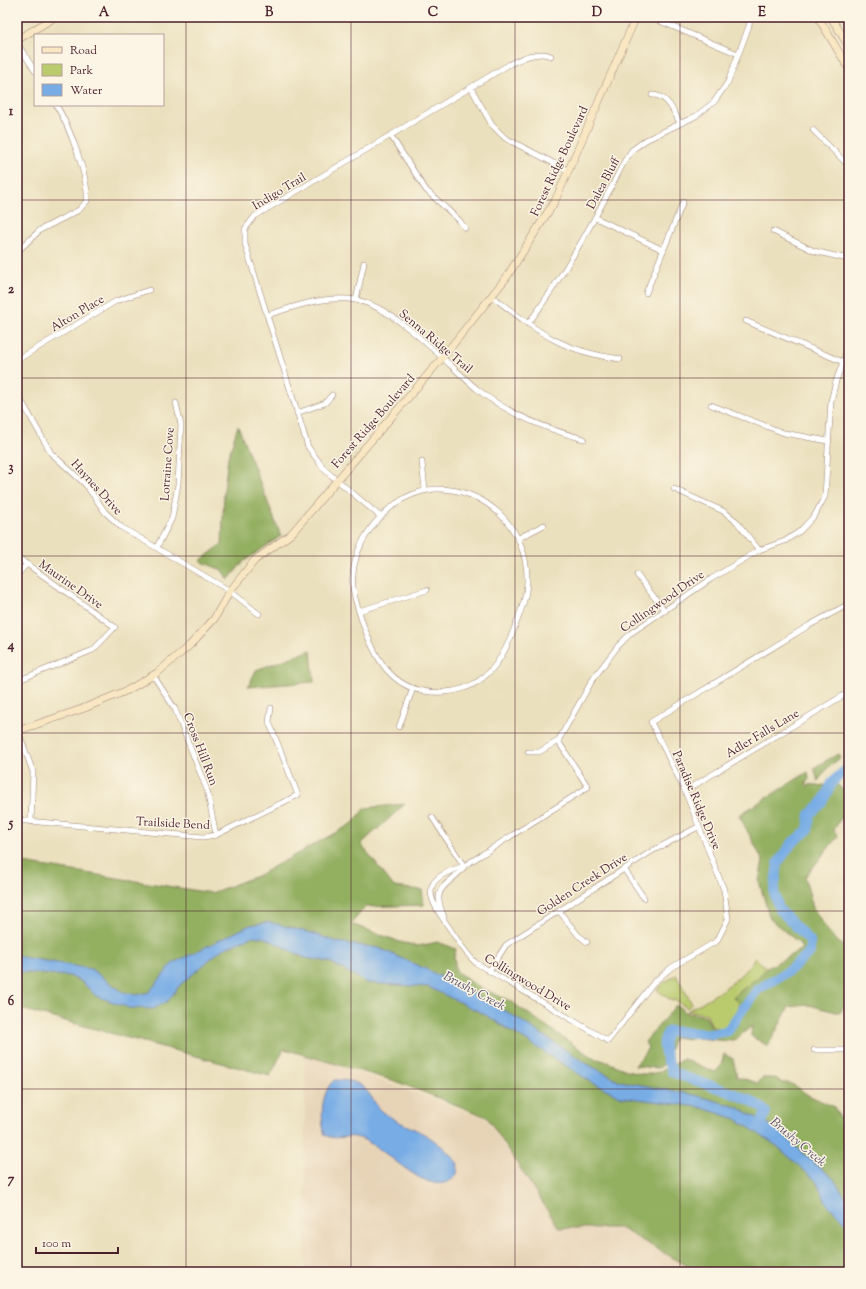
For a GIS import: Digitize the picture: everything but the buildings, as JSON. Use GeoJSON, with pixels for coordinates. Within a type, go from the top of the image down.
{"type":"FeatureCollection","features":[{"type":"Feature","properties":{"kind":"street"},"geometry":{"type":"LineString","coordinates":[[34,69],[17,41],[55,17]]}},
{"type":"Feature","properties":{"kind":"street","name":"Forest Ridge Boulevard"},"geometry":{"type":"LineString","coordinates":[[17,730],[82,709],[128,690],[153,675],[190,645],[214,619],[230,591],[255,560],[291,534],[493,297],[540,227],[569,171],[636,17]]}},
{"type":"Feature","properties":{"kind":"street"},"geometry":{"type":"LineString","coordinates":[[650,17],[738,54]]}},
{"type":"Feature","properties":{"kind":"street","name":"Dalea Bluff"},"geometry":{"type":"LineString","coordinates":[[528,324],[548,298],[596,218],[624,162],[632,150],[646,140],[707,109],[724,90],[749,26],[750,17]]}},
{"type":"Feature","properties":{"kind":"street"},"geometry":{"type":"LineString","coordinates":[[818,17],[849,69]]}},
{"type":"Feature","properties":{"kind":"street"},"geometry":{"type":"LineString","coordinates":[[831,17],[849,47]]}},
{"type":"Feature","properties":{"kind":"street","name":"Indigo Trail"},"geometry":{"type":"LineString","coordinates":[[381,518],[336,480],[318,463],[310,452],[245,244],[244,233],[249,223],[255,216],[518,60],[542,54],[551,56]]}},
{"type":"Feature","properties":{"kind":"street"},"geometry":{"type":"LineString","coordinates":[[471,88],[492,125],[505,138],[569,171]]}},
{"type":"Feature","properties":{"kind":"street"},"geometry":{"type":"LineString","coordinates":[[652,95],[661,96],[666,100],[680,123]]}},
{"type":"Feature","properties":{"kind":"street"},"geometry":{"type":"LineString","coordinates":[[17,252],[40,230],[79,210],[86,201],[85,182],[72,134],[65,118],[57,106]]}},
{"type":"Feature","properties":{"kind":"street"},"geometry":{"type":"LineString","coordinates":[[813,130],[849,166]]}},
{"type":"Feature","properties":{"kind":"street"},"geometry":{"type":"LineString","coordinates":[[391,136],[426,190],[459,220],[465,228]]}},
{"type":"Feature","properties":{"kind":"street"},"geometry":{"type":"LineString","coordinates":[[646,292],[683,202]]}},
{"type":"Feature","properties":{"kind":"street"},"geometry":{"type":"LineString","coordinates":[[596,218],[663,250]]}},
{"type":"Feature","properties":{"kind":"street"},"geometry":{"type":"LineString","coordinates":[[773,231],[814,250],[848,259]]}},
{"type":"Feature","properties":{"kind":"street"},"geometry":{"type":"LineString","coordinates":[[849,248],[849,292]]}},
{"type":"Feature","properties":{"kind":"street"},"geometry":{"type":"LineString","coordinates":[[356,300],[364,263]]}},
{"type":"Feature","properties":{"kind":"street","name":"Alton Place"},"geometry":{"type":"LineString","coordinates":[[17,360],[116,301],[150,290]]}},
{"type":"Feature","properties":{"kind":"street"},"geometry":{"type":"LineString","coordinates":[[493,297],[547,337],[572,349],[599,357],[620,359]]}},
{"type":"Feature","properties":{"kind":"street","name":"Senna Ridge Trail"},"geometry":{"type":"LineString","coordinates":[[267,315],[317,300],[356,300],[370,304],[387,313],[478,390],[511,411],[566,434],[584,439]]}},
{"type":"Feature","properties":{"kind":"street"},"geometry":{"type":"LineString","coordinates":[[746,321],[843,362]]}},
{"type":"Feature","properties":{"kind":"street","name":"Collingwood Drive"},"geometry":{"type":"LineString","coordinates":[[449,928],[438,902],[439,891],[464,866],[588,787],[558,741],[593,679],[610,655],[631,633],[711,579],[759,550],[785,541],[800,531],[815,515],[825,496],[831,401],[849,345]]}},
{"type":"Feature","properties":{"kind":"street","name":"Haynes Drive"},"geometry":{"type":"LineString","coordinates":[[17,394],[51,453],[86,485],[105,512],[121,527],[230,591],[259,614]]}},
{"type":"Feature","properties":{"kind":"street"},"geometry":{"type":"LineString","coordinates":[[297,413],[325,403],[332,395]]}},
{"type":"Feature","properties":{"kind":"street","name":"Lorraine Cove"},"geometry":{"type":"LineString","coordinates":[[157,547],[172,518],[178,484],[181,425],[176,403]]}},
{"type":"Feature","properties":{"kind":"street"},"geometry":{"type":"LineString","coordinates":[[711,405],[784,433],[828,440]]}},
{"type":"Feature","properties":{"kind":"street"},"geometry":{"type":"LineString","coordinates":[[422,462],[425,490]]}},
{"type":"Feature","properties":{"kind":"street"},"geometry":{"type":"LineString","coordinates":[[449,489],[471,494],[498,512],[508,522],[519,538],[526,561],[527,588],[524,602],[507,648],[497,664],[484,677],[463,688],[436,692],[413,688],[392,675],[378,660],[370,645],[359,611],[353,584],[354,566],[364,539],[381,518],[400,501],[425,490],[449,489]]}},
{"type":"Feature","properties":{"kind":"street"},"geometry":{"type":"LineString","coordinates":[[674,489],[723,511],[736,521],[759,550]]}},
{"type":"Feature","properties":{"kind":"street"},"geometry":{"type":"LineString","coordinates":[[519,538],[544,525]]}},
{"type":"Feature","properties":{"kind":"street","name":"Maurine Drive"},"geometry":{"type":"LineString","coordinates":[[17,557],[26,565],[115,627],[92,650],[17,681]]}},
{"type":"Feature","properties":{"kind":"street"},"geometry":{"type":"LineString","coordinates":[[17,575],[26,565]]}},
{"type":"Feature","properties":{"kind":"street"},"geometry":{"type":"LineString","coordinates":[[637,575],[665,611]]}},
{"type":"Feature","properties":{"kind":"street"},"geometry":{"type":"LineString","coordinates":[[359,611],[427,590]]}},
{"type":"Feature","properties":{"kind":"street","name":"Paradise Ridge Drive"},"geometry":{"type":"LineString","coordinates":[[608,1041],[654,982],[672,967],[717,941],[728,919],[724,890],[685,791],[651,722],[808,626],[849,604]]}},
{"type":"Feature","properties":{"kind":"street","name":"Cross Hill Run"},"geometry":{"type":"LineString","coordinates":[[153,675],[175,709],[207,790],[216,835]]}},
{"type":"Feature","properties":{"kind":"street"},"geometry":{"type":"LineString","coordinates":[[399,727],[413,688]]}},
{"type":"Feature","properties":{"kind":"street","name":"Adler Falls Lane"},"geometry":{"type":"LineString","coordinates":[[685,791],[849,692]]}},
{"type":"Feature","properties":{"kind":"street","name":"Trailside Bend"},"geometry":{"type":"LineString","coordinates":[[17,820],[203,837],[216,835],[298,795],[269,722],[271,708]]}},
{"type":"Feature","properties":{"kind":"street"},"geometry":{"type":"LineString","coordinates":[[17,730],[33,772],[31,822]]}},
{"type":"Feature","properties":{"kind":"street"},"geometry":{"type":"LineString","coordinates":[[528,752],[539,752],[558,741]]}},
{"type":"Feature","properties":{"kind":"street"},"geometry":{"type":"LineString","coordinates":[[432,817],[464,866]]}},
{"type":"Feature","properties":{"kind":"street","name":"Golden Creek Drive"},"geometry":{"type":"LineString","coordinates":[[488,971],[506,945],[652,851],[698,827]]}},
{"type":"Feature","properties":{"kind":"street","name":"Collingwood Drive"},"geometry":{"type":"LineString","coordinates":[[464,866],[451,870],[440,877],[431,890],[430,895],[432,904],[465,952],[476,963],[488,971],[608,1041]]}},
{"type":"Feature","properties":{"kind":"street"},"geometry":{"type":"LineString","coordinates":[[624,869],[644,898]]}},
{"type":"Feature","properties":{"kind":"street"},"geometry":{"type":"LineString","coordinates":[[559,911],[578,935],[587,942]]}},
{"type":"Feature","properties":{"kind":"street"},"geometry":{"type":"LineString","coordinates":[[814,1050],[849,1050]]}},
{"type":"Feature","properties":{"kind":"shaded area"},"geometry":{"type":"Polygon","coordinates":[[[305,1054],[486,1118],[559,1228],[619,1229],[697,1272],[305,1272],[305,1054]]]}},
{"type":"Feature","properties":{"kind":"green space"},"geometry":{"type":"Polygon","coordinates":[[[238,426],[281,536],[244,561],[228,580],[222,570],[200,561],[222,544],[224,490],[228,457],[238,426]]]}},
{"type":"Feature","properties":{"kind":"green space"},"geometry":{"type":"Polygon","coordinates":[[[311,650],[314,682],[248,687],[256,670],[311,650]]]}},
{"type":"Feature","properties":{"kind":"green space"},"geometry":{"type":"Polygon","coordinates":[[[838,754],[840,758],[828,767],[818,781],[815,767],[838,754]]]}},
{"type":"Feature","properties":{"kind":"green space"},"geometry":{"type":"Polygon","coordinates":[[[808,772],[809,779],[806,783],[807,786],[812,784],[815,786],[837,784],[849,797],[849,803],[834,830],[838,836],[805,877],[813,908],[832,937],[849,950],[849,996],[840,1013],[809,1005],[789,1007],[768,1046],[751,1036],[752,1026],[736,1039],[728,1041],[697,1038],[713,1029],[726,1029],[740,1004],[733,997],[756,979],[767,968],[802,949],[799,943],[770,919],[759,881],[763,861],[739,815],[808,772]]]}},
{"type":"Feature","properties":{"kind":"green space"},"geometry":{"type":"Polygon","coordinates":[[[405,804],[361,844],[394,887],[422,890],[424,905],[365,907],[351,924],[400,942],[418,946],[438,942],[456,949],[454,958],[456,971],[477,986],[510,1001],[593,1058],[628,1071],[642,1074],[658,1072],[684,1059],[715,1072],[721,1066],[724,1054],[733,1059],[737,1077],[758,1083],[762,1078],[776,1078],[782,1083],[790,1083],[808,1095],[834,1107],[849,1132],[849,1272],[698,1272],[620,1228],[559,1228],[487,1117],[395,1081],[284,1049],[270,1076],[17,1008],[17,862],[211,893],[257,876],[353,823],[365,808],[405,804]]]}},
{"type":"Feature","properties":{"kind":"green space"},"geometry":{"type":"Polygon","coordinates":[[[755,958],[767,968],[756,979],[733,997],[740,1004],[732,1017],[729,1026],[722,1029],[712,1027],[707,1014],[687,1011],[733,982],[755,958]]]}},
{"type":"Feature","properties":{"kind":"green space"},"geometry":{"type":"Polygon","coordinates":[[[676,975],[692,1004],[687,1008],[675,1000],[672,1001],[657,990],[665,982],[676,975]]]}},
{"type":"Feature","properties":{"kind":"green space"},"geometry":{"type":"Polygon","coordinates":[[[676,1005],[687,1013],[706,1016],[712,1029],[690,1039],[674,1037],[665,1063],[659,1068],[635,1066],[648,1048],[645,1042],[676,1005]]]}},
{"type":"Feature","properties":{"kind":"water"},"geometry":{"type":"Polygon","coordinates":[[[269,922],[312,933],[337,942],[379,948],[430,971],[509,1013],[589,1065],[620,1081],[695,1095],[737,1107],[778,1129],[802,1153],[833,1178],[849,1202],[849,1226],[827,1204],[816,1181],[777,1146],[736,1119],[699,1107],[622,1097],[593,1083],[484,1014],[428,987],[367,983],[330,962],[305,958],[266,938],[253,936],[221,950],[180,985],[168,1001],[153,1009],[129,1008],[96,996],[82,982],[70,976],[17,972],[17,956],[91,969],[123,992],[137,995],[149,992],[173,963],[250,925],[269,922]]]}},
{"type":"Feature","properties":{"kind":"water"},"geometry":{"type":"Polygon","coordinates":[[[334,1080],[349,1081],[362,1086],[366,1089],[379,1108],[387,1115],[437,1143],[448,1152],[458,1164],[457,1174],[447,1182],[437,1183],[426,1180],[414,1174],[367,1141],[356,1137],[333,1138],[325,1135],[322,1121],[324,1098],[326,1091],[334,1080]]]}},
{"type":"Feature","properties":{"kind":"waterway"},"geometry":{"type":"LineString","coordinates":[[761,1125],[766,1112],[749,1100],[672,1072],[664,1051],[664,1040],[669,1031],[711,1034],[727,1031],[757,990],[790,970],[810,952],[810,941],[779,909],[774,892],[778,863],[792,843],[808,830],[810,814],[822,803],[833,781],[849,767]]}},
{"type":"Feature","properties":{"kind":"water label","name":"Brushy Creek"},"geometry":{"type":"Point","coordinates":[475,990]}},
{"type":"Feature","properties":{"kind":"water label","name":"Brushy Creek"},"geometry":{"type":"Point","coordinates":[799,1141]}}]}
